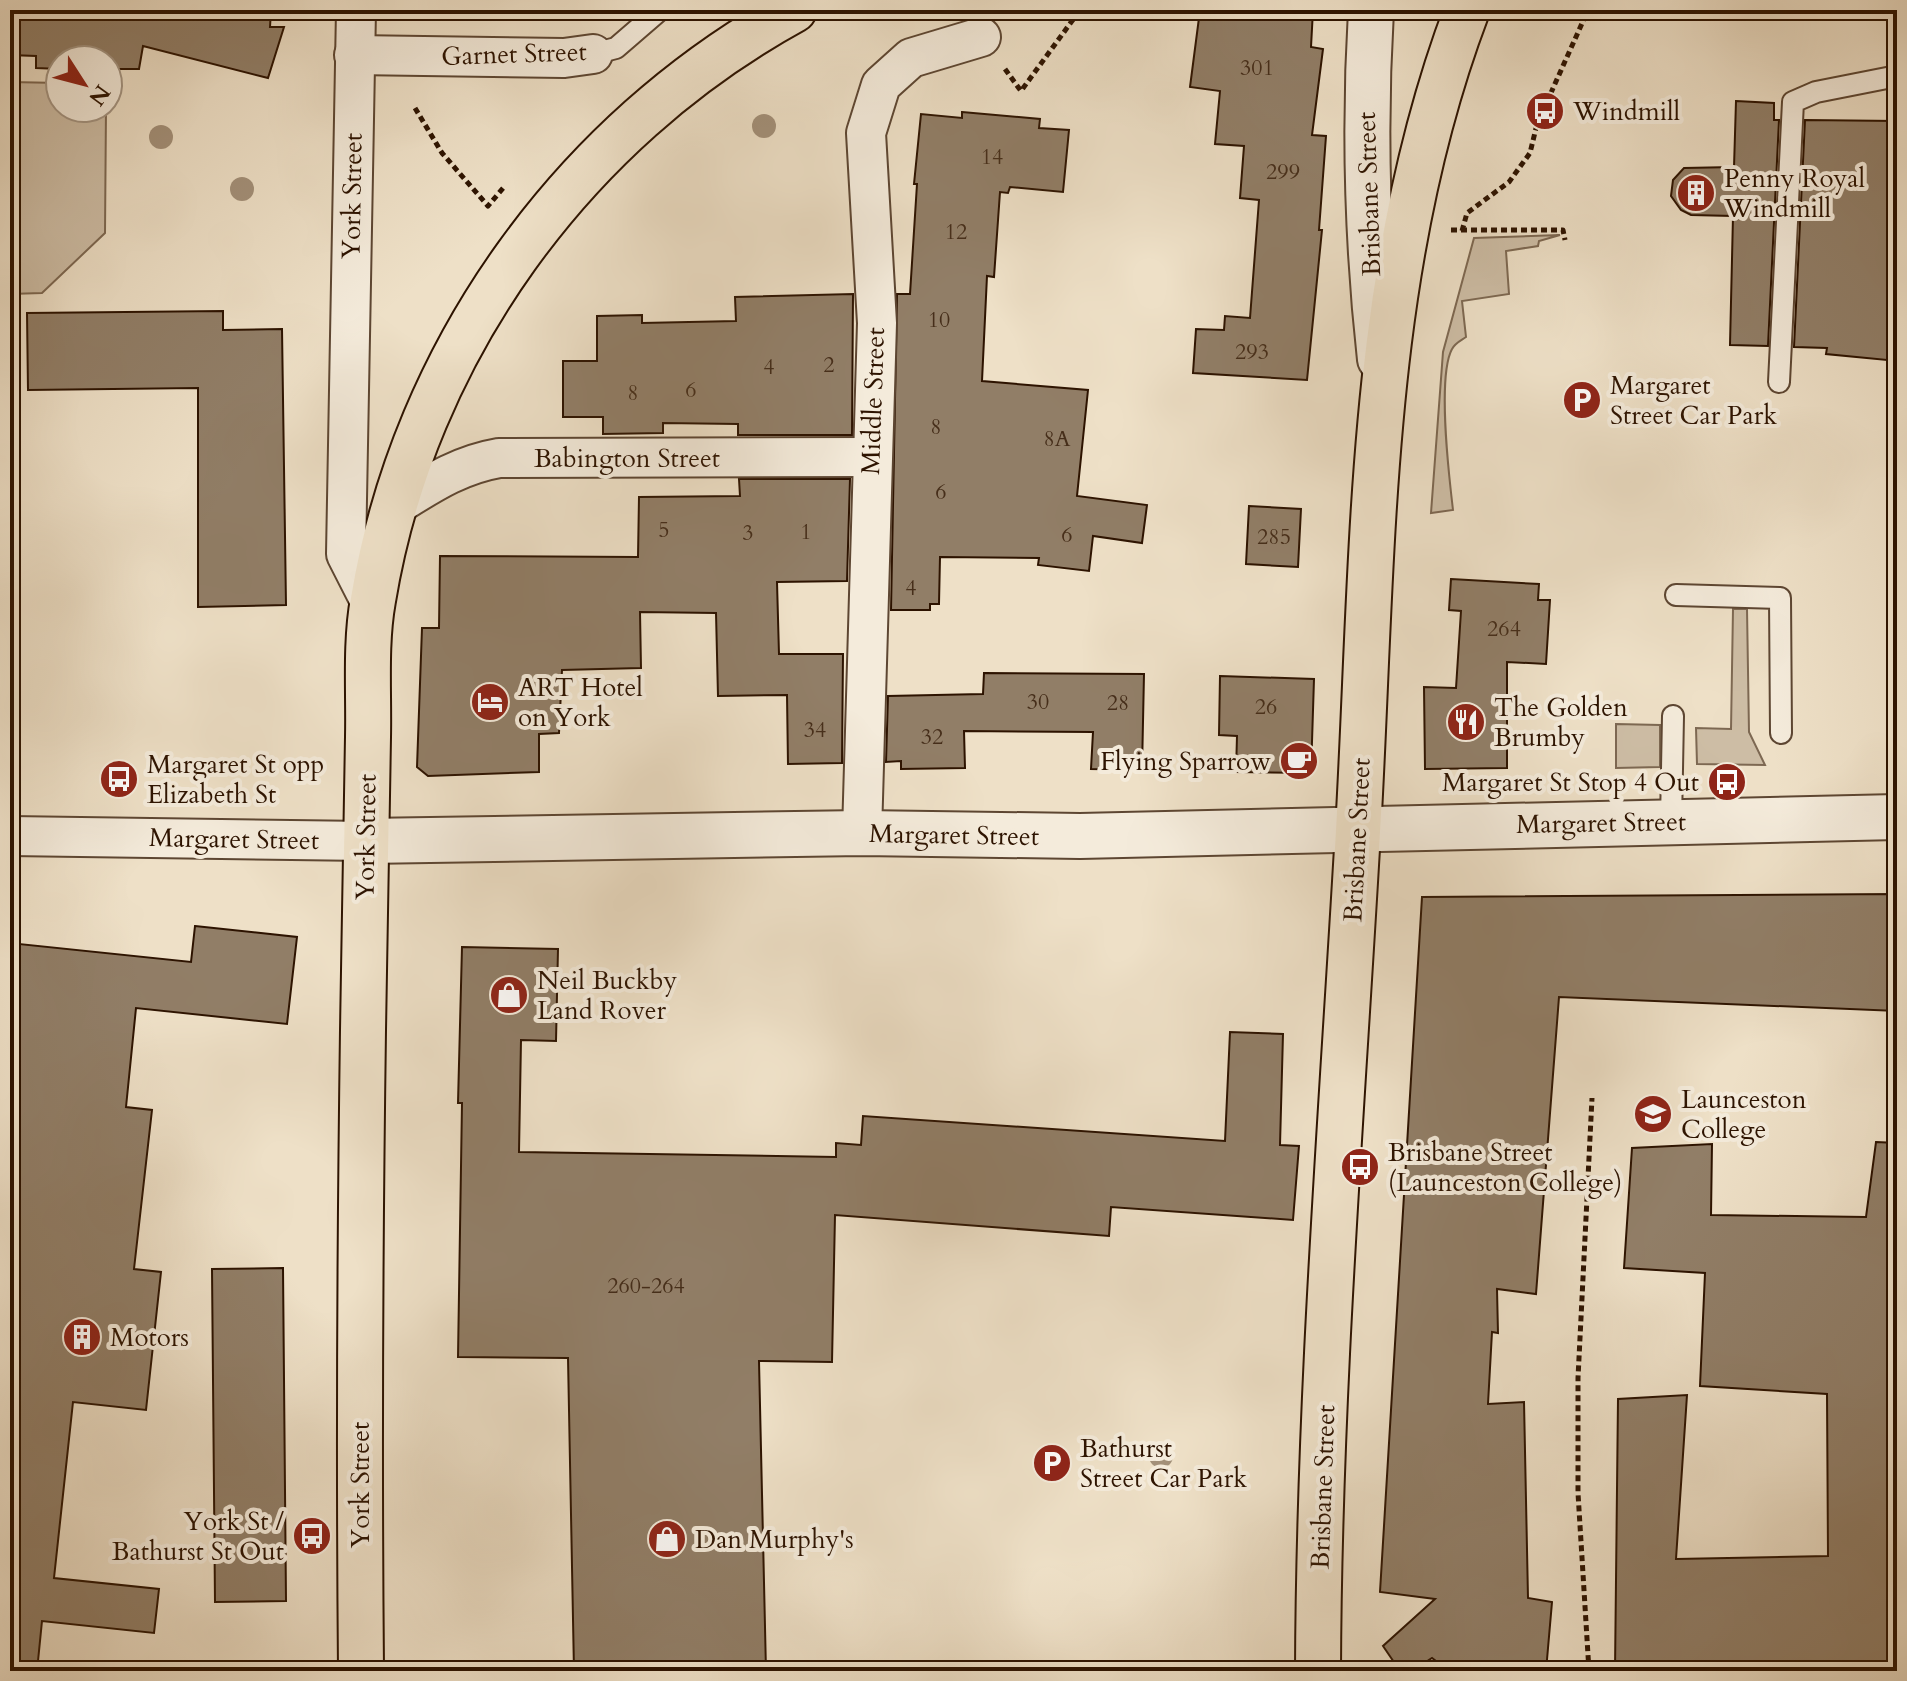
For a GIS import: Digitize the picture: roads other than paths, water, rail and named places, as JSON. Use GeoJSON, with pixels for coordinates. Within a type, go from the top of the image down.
{"type":"FeatureCollection","features":[{"type":"Feature","properties":{"kind":"highway"},"geometry":{"type":"LineString","coordinates":[[372,605],[395,506],[447,369],[521,248],[575,181],[622,133],[729,47],[794,10]]}},
{"type":"Feature","properties":{"kind":"highway"},"geometry":{"type":"LineString","coordinates":[[1382,379],[1409,209],[1439,96],[1467,10]]}},
{"type":"Feature","properties":{"kind":"highway","name":"Brisbane Street"},"geometry":{"type":"LineString","coordinates":[[1321,1665],[1327,1350],[1359,829],[1382,379]]}},
{"type":"Feature","properties":{"kind":"highway","name":"York Street"},"geometry":{"type":"LineString","coordinates":[[361,1671],[360,1264],[372,605]]}},
{"type":"Feature","properties":{"kind":"street","name":"York Street"},"geometry":{"type":"LineString","coordinates":[[356,10],[346,554],[372,605]]}},
{"type":"Feature","properties":{"kind":"street","name":"Brisbane Street"},"geometry":{"type":"LineString","coordinates":[[1371,10],[1364,114],[1371,282],[1382,379]]}},
{"type":"Feature","properties":{"kind":"street","name":"Middle Street"},"geometry":{"type":"LineString","coordinates":[[862,833],[877,323],[866,133],[881,85],[911,58],[981,37]]}},
{"type":"Feature","properties":{"kind":"street","name":"Garnet Street"},"geometry":{"type":"LineString","coordinates":[[354,55],[564,58],[593,54]]}},
{"type":"Feature","properties":{"kind":"street","name":"Babington Street"},"geometry":{"type":"LineString","coordinates":[[395,506],[447,474],[473,462],[499,458],[871,457]]}},
{"type":"Feature","properties":{"kind":"street","name":"Margaret Street"},"geometry":{"type":"LineString","coordinates":[[10,836],[366,841],[862,833],[1080,836],[1897,817]]}},
{"type":"Feature","properties":{"kind":"lane","name":"Garnet Street"},"geometry":{"type":"LineString","coordinates":[[593,54],[616,48],[660,10]]}},
{"type":"Feature","properties":{"kind":"lane"},"geometry":{"type":"LineString","coordinates":[[1779,382],[1793,102],[1816,92],[1897,76]]}},
{"type":"Feature","properties":{"kind":"lane"},"geometry":{"type":"LineString","coordinates":[[1676,595],[1780,598],[1781,733]]}},
{"type":"Feature","properties":{"kind":"lane"},"geometry":{"type":"LineString","coordinates":[[1671,822],[1673,716]]}},
{"type":"Feature","properties":{"kind":"place","name":"Windmill"},"geometry":{"type":"Point","coordinates":[1545,111]}},
{"type":"Feature","properties":{"kind":"place","name":"Penny Royal Windmill"},"geometry":{"type":"Point","coordinates":[1696,193]}},
{"type":"Feature","properties":{"kind":"place","name":"Margaret Street Car Park"},"geometry":{"type":"Point","coordinates":[1582,400]}},
{"type":"Feature","properties":{"kind":"place","name":"ART Hotel on York"},"geometry":{"type":"Point","coordinates":[490,702]}},
{"type":"Feature","properties":{"kind":"place","name":"The Golden Brumby"},"geometry":{"type":"Point","coordinates":[1466,722]}},
{"type":"Feature","properties":{"kind":"place","name":"Flying Sparrow"},"geometry":{"type":"Point","coordinates":[1299,761]}},
{"type":"Feature","properties":{"kind":"place","name":"Margaret St opp Elizabeth St"},"geometry":{"type":"Point","coordinates":[119,779]}},
{"type":"Feature","properties":{"kind":"place","name":"Margaret St Stop 4 Out"},"geometry":{"type":"Point","coordinates":[1727,782]}},
{"type":"Feature","properties":{"kind":"place","name":"Neil Buckby Land Rover"},"geometry":{"type":"Point","coordinates":[509,995]}},
{"type":"Feature","properties":{"kind":"place","name":"Launceston College"},"geometry":{"type":"Point","coordinates":[1653,1114]}},
{"type":"Feature","properties":{"kind":"place","name":"Brisbane Street (Launceston College)"},"geometry":{"type":"Point","coordinates":[1360,1167]}},
{"type":"Feature","properties":{"kind":"place","name":"Motors"},"geometry":{"type":"Point","coordinates":[82,1337]}},
{"type":"Feature","properties":{"kind":"place","name":"Bathurst Street Car Park"},"geometry":{"type":"Point","coordinates":[1052,1463]}},
{"type":"Feature","properties":{"kind":"place","name":"York St / Bathurst St Out"},"geometry":{"type":"Point","coordinates":[312,1536]}},
{"type":"Feature","properties":{"kind":"place","name":"Dan Murphy's"},"geometry":{"type":"Point","coordinates":[667,1539]}}]}
